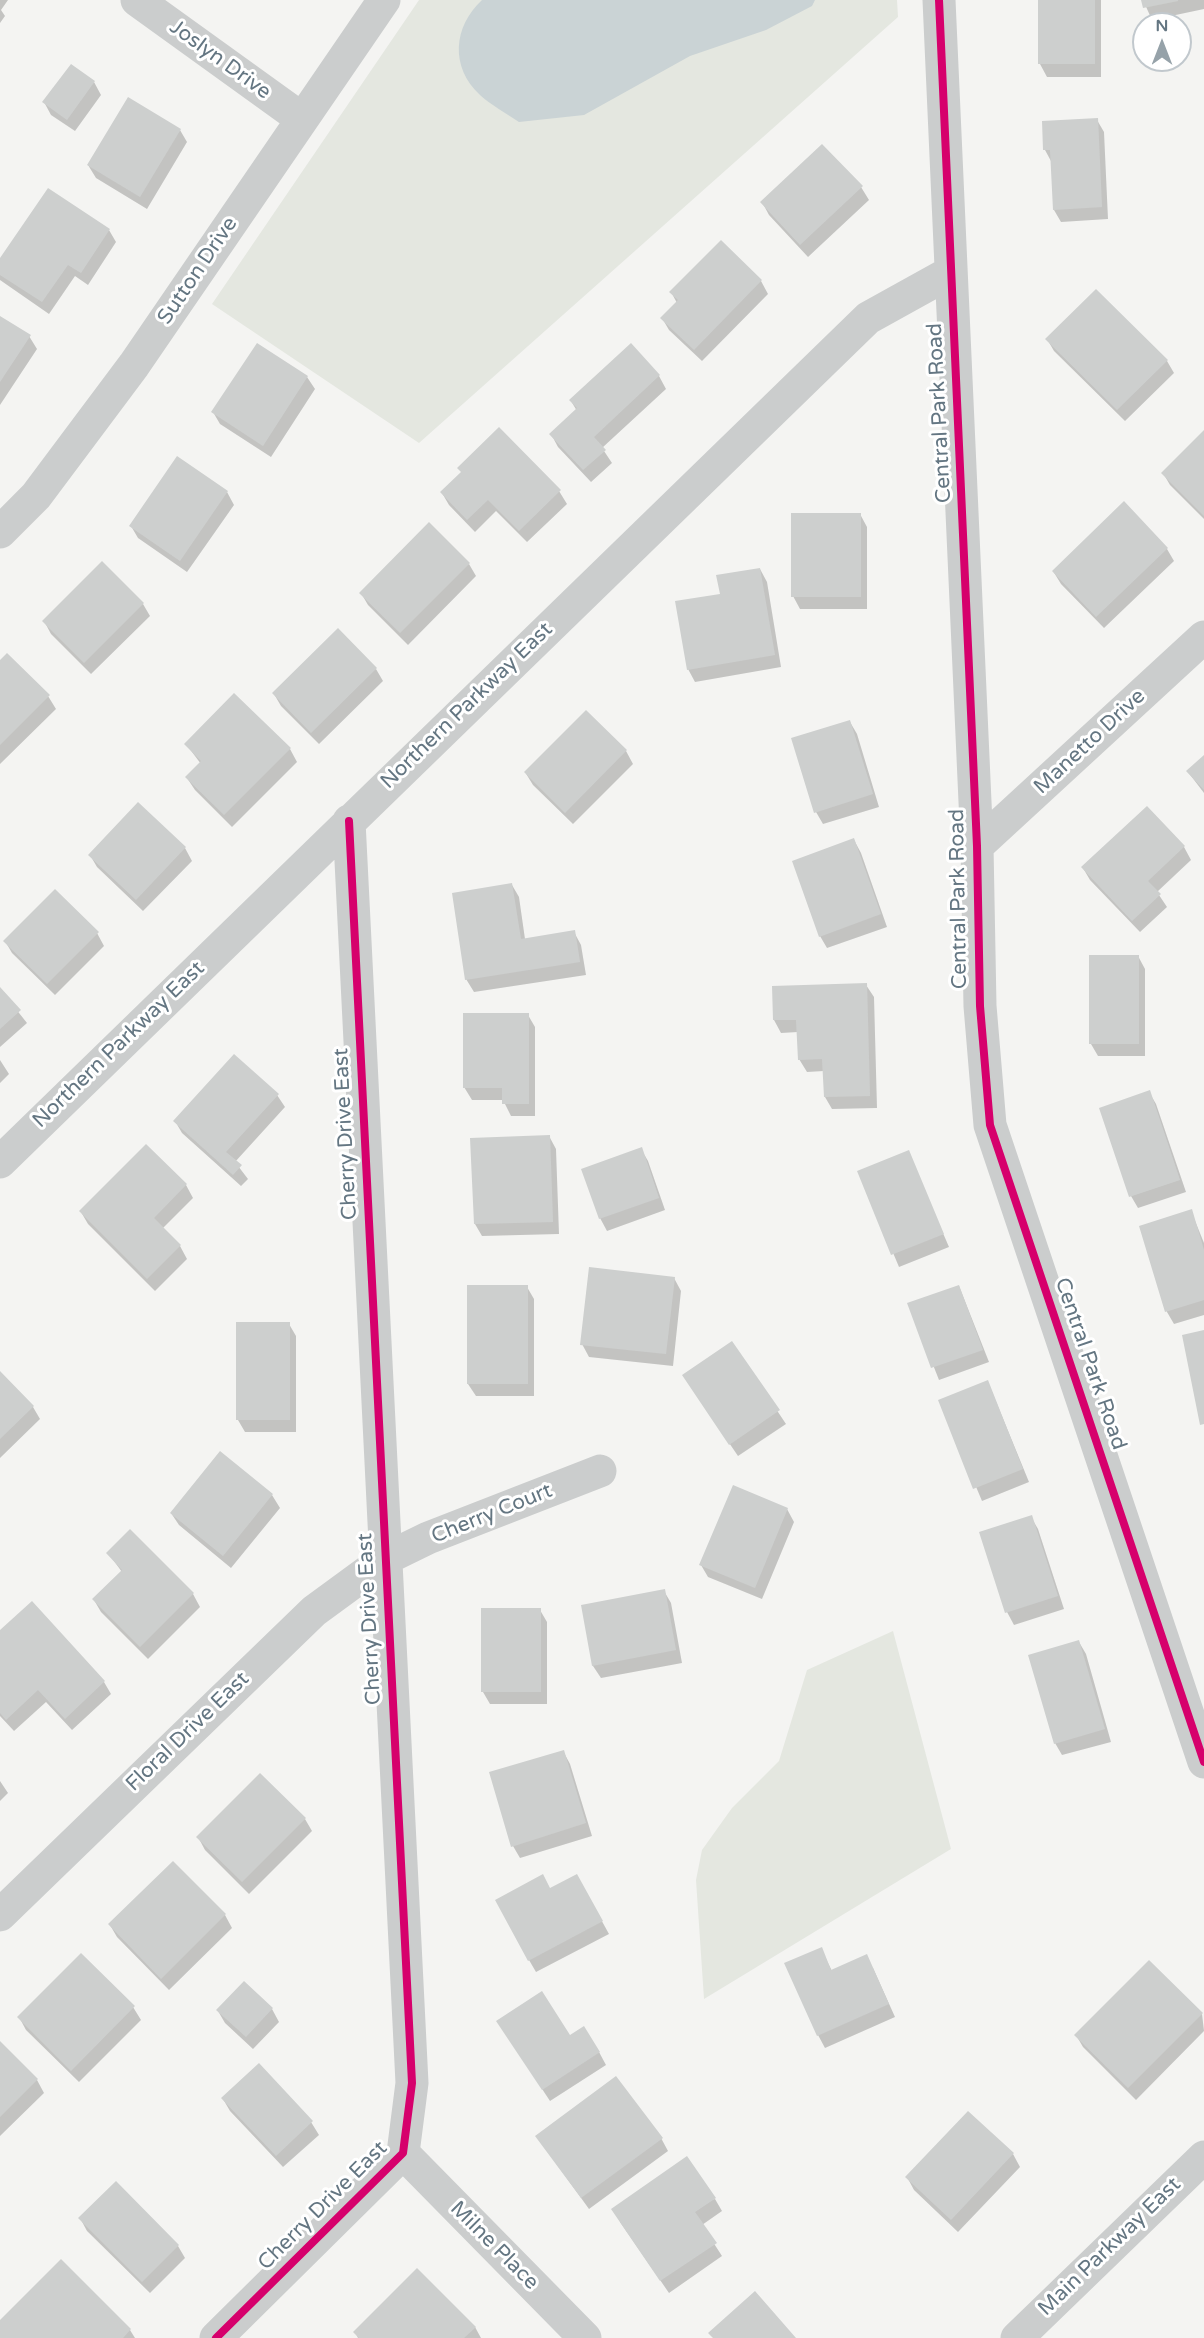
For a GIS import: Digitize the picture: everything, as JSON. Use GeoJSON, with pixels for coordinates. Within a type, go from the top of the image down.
{"type":"FeatureCollection","features":[{"type":"Feature","properties":{"kind":"street","name":"Joslyn Drive"},"geometry":{"type":"LineString","coordinates":[[137,0],[302,119]]}},
{"type":"Feature","properties":{"kind":"street","name":"Sutton Drive"},"geometry":{"type":"LineString","coordinates":[[0,532],[36,496],[134,365],[384,0]]}},
{"type":"Feature","properties":{"kind":"street","name":"Central Park Road"},"geometry":{"type":"LineString","coordinates":[[939,0],[977,846],[980,1006],[990,1125],[1204,1762]]}},
{"type":"Feature","properties":{"kind":"street","name":"Northern Parkway East"},"geometry":{"type":"LineString","coordinates":[[0,1162],[868,318],[951,272]]}},
{"type":"Feature","properties":{"kind":"street","name":"Manetto Drive"},"geometry":{"type":"LineString","coordinates":[[977,846],[1204,637]]}},
{"type":"Feature","properties":{"kind":"street","name":"Cherry Drive East"},"geometry":{"type":"LineString","coordinates":[[216,2338],[403,2153],[412,2084],[349,821]]}},
{"type":"Feature","properties":{"kind":"street","name":"Cherry Court"},"geometry":{"type":"LineString","coordinates":[[385,1559],[428,1538],[600,1471]]}},
{"type":"Feature","properties":{"kind":"street","name":"Floral Drive East"},"geometry":{"type":"LineString","coordinates":[[0,1915],[314,1611],[385,1559]]}},
{"type":"Feature","properties":{"kind":"street","name":"Milne Place"},"geometry":{"type":"LineString","coordinates":[[403,2153],[585,2338]]}},
{"type":"Feature","properties":{"kind":"street","name":"Main Parkway East"},"geometry":{"type":"LineString","coordinates":[[1017,2338],[1204,2157]]}},
{"type":"Feature","properties":{"kind":"shaded area"},"geometry":{"type":"Polygon","coordinates":[[[419,0],[897,0],[898,17],[419,443],[212,304],[419,0]]]}},
{"type":"Feature","properties":{"kind":"shaded area"},"geometry":{"type":"Polygon","coordinates":[[[482,0],[815,0],[812,6],[766,30],[690,56],[584,115],[519,122],[480,95],[470,84],[460,60],[459,47],[465,22],[482,0]]]}},
{"type":"Feature","properties":{"kind":"shaded area"},"geometry":{"type":"Polygon","coordinates":[[[893,1631],[951,1849],[704,1999],[696,1880],[702,1850],[732,1808],[779,1761],[807,1670],[893,1631]]]}},
{"type":"Feature","properties":{"kind":"building"},"geometry":{"type":"Polygon","coordinates":[[[1038,0],[1095,0],[1095,64],[1038,64],[1038,0]]]}},
{"type":"Feature","properties":{"kind":"building"},"geometry":{"type":"Polygon","coordinates":[[[1141,0],[1178,0],[1178,1],[1143,8],[1141,0]]]}},
{"type":"Feature","properties":{"kind":"building"},"geometry":{"type":"Polygon","coordinates":[[[71,64],[95,81],[67,120],[42,102],[71,64]]]}},
{"type":"Feature","properties":{"kind":"building"},"geometry":{"type":"Polygon","coordinates":[[[128,97],[181,129],[140,197],[87,165],[128,97]]]}},
{"type":"Feature","properties":{"kind":"building"},"geometry":{"type":"Polygon","coordinates":[[[1098,118],[1102,207],[1053,210],[1050,150],[1043,150],[1042,121],[1098,118]]]}},
{"type":"Feature","properties":{"kind":"building"},"geometry":{"type":"Polygon","coordinates":[[[822,144],[863,186],[800,245],[760,202],[822,144]]]}},
{"type":"Feature","properties":{"kind":"building"},"geometry":{"type":"Polygon","coordinates":[[[48,188],[110,229],[81,273],[68,265],[42,302],[0,275],[0,258],[48,188]]]}},
{"type":"Feature","properties":{"kind":"building"},"geometry":{"type":"Polygon","coordinates":[[[721,240],[762,280],[694,350],[660,318],[678,300],[669,292],[721,240]]]}},
{"type":"Feature","properties":{"kind":"building"},"geometry":{"type":"Polygon","coordinates":[[[1096,289],[1168,360],[1117,410],[1045,339],[1096,289]]]}},
{"type":"Feature","properties":{"kind":"building"},"geometry":{"type":"Polygon","coordinates":[[[0,316],[31,335],[0,382],[0,316]]]}},
{"type":"Feature","properties":{"kind":"building"},"geometry":{"type":"Polygon","coordinates":[[[257,343],[308,376],[263,446],[211,412],[257,343]]]}},
{"type":"Feature","properties":{"kind":"building"},"geometry":{"type":"Polygon","coordinates":[[[631,343],[660,375],[594,437],[606,450],[583,470],[549,434],[577,408],[569,400],[631,343]]]}},
{"type":"Feature","properties":{"kind":"building"},"geometry":{"type":"Polygon","coordinates":[[[499,427],[561,490],[519,531],[488,500],[467,520],[440,492],[461,472],[457,468],[499,427]]]}},
{"type":"Feature","properties":{"kind":"building"},"geometry":{"type":"Polygon","coordinates":[[[1204,430],[1204,516],[1161,473],[1204,430]]]}},
{"type":"Feature","properties":{"kind":"building"},"geometry":{"type":"Polygon","coordinates":[[[177,456],[228,491],[180,561],[129,526],[177,456]]]}},
{"type":"Feature","properties":{"kind":"building"},"geometry":{"type":"Polygon","coordinates":[[[1124,501],[1168,548],[1096,617],[1052,571],[1124,501]]]}},
{"type":"Feature","properties":{"kind":"building"},"geometry":{"type":"Polygon","coordinates":[[[791,513],[861,513],[861,597],[791,597],[791,513]]]}},
{"type":"Feature","properties":{"kind":"building"},"geometry":{"type":"Polygon","coordinates":[[[429,522],[470,563],[400,633],[359,593],[429,522]]]}},
{"type":"Feature","properties":{"kind":"building"},"geometry":{"type":"Polygon","coordinates":[[[102,561],[144,603],[84,663],[42,621],[102,561]]]}},
{"type":"Feature","properties":{"kind":"building"},"geometry":{"type":"Polygon","coordinates":[[[760,568],[775,655],[687,670],[675,601],[720,594],[716,575],[760,568]]]}},
{"type":"Feature","properties":{"kind":"building"},"geometry":{"type":"Polygon","coordinates":[[[338,628],[377,668],[311,733],[272,693],[338,628]]]}},
{"type":"Feature","properties":{"kind":"building"},"geometry":{"type":"Polygon","coordinates":[[[7,653],[50,695],[0,745],[0,660],[7,653]]]}},
{"type":"Feature","properties":{"kind":"building"},"geometry":{"type":"Polygon","coordinates":[[[234,693],[291,748],[224,815],[185,777],[201,761],[184,744],[234,693]]]}},
{"type":"Feature","properties":{"kind":"building"},"geometry":{"type":"Polygon","coordinates":[[[586,710],[627,750],[565,813],[524,772],[586,710]]]}},
{"type":"Feature","properties":{"kind":"building"},"geometry":{"type":"Polygon","coordinates":[[[850,720],[873,794],[814,813],[791,738],[850,720]]]}},
{"type":"Feature","properties":{"kind":"building"},"geometry":{"type":"Polygon","coordinates":[[[1204,755],[1204,790],[1186,771],[1204,755]]]}},
{"type":"Feature","properties":{"kind":"building"},"geometry":{"type":"Polygon","coordinates":[[[138,802],[186,847],[136,900],[88,855],[138,802]]]}},
{"type":"Feature","properties":{"kind":"building"},"geometry":{"type":"Polygon","coordinates":[[[1147,806],[1185,846],[1148,881],[1161,894],[1132,921],[1081,867],[1147,806]]]}},
{"type":"Feature","properties":{"kind":"building"},"geometry":{"type":"Polygon","coordinates":[[[854,838],[881,914],[819,937],[792,861],[854,838]]]}},
{"type":"Feature","properties":{"kind":"building"},"geometry":{"type":"Polygon","coordinates":[[[512,883],[521,939],[575,930],[580,962],[465,980],[452,893],[512,883]]]}},
{"type":"Feature","properties":{"kind":"building"},"geometry":{"type":"Polygon","coordinates":[[[55,889],[99,932],[47,984],[3,941],[55,889]]]}},
{"type":"Feature","properties":{"kind":"building"},"geometry":{"type":"Polygon","coordinates":[[[1089,955],[1139,955],[1139,1044],[1089,1044],[1089,955]]]}},
{"type":"Feature","properties":{"kind":"building"},"geometry":{"type":"Polygon","coordinates":[[[867,983],[870,1096],[824,1097],[822,1059],[798,1060],[796,1020],[773,1020],[772,986],[867,983]]]}},
{"type":"Feature","properties":{"kind":"building"},"geometry":{"type":"Polygon","coordinates":[[[0,987],[21,1010],[0,1029],[0,987]]]}},
{"type":"Feature","properties":{"kind":"building"},"geometry":{"type":"Polygon","coordinates":[[[463,1013],[529,1013],[529,1104],[502,1104],[502,1088],[463,1088],[463,1013]]]}},
{"type":"Feature","properties":{"kind":"building"},"geometry":{"type":"Polygon","coordinates":[[[234,1054],[279,1094],[226,1152],[242,1165],[233,1175],[173,1121],[234,1054]]]}},
{"type":"Feature","properties":{"kind":"building"},"geometry":{"type":"Polygon","coordinates":[[[1150,1090],[1180,1180],[1129,1197],[1099,1108],[1150,1090]]]}},
{"type":"Feature","properties":{"kind":"building"},"geometry":{"type":"Polygon","coordinates":[[[550,1135],[553,1222],[474,1224],[470,1138],[550,1135]]]}},
{"type":"Feature","properties":{"kind":"building"},"geometry":{"type":"Polygon","coordinates":[[[146,1144],[187,1184],[154,1218],[181,1245],[147,1279],[79,1211],[146,1144]]]}},
{"type":"Feature","properties":{"kind":"building"},"geometry":{"type":"Polygon","coordinates":[[[642,1147],[659,1198],[599,1219],[581,1169],[642,1147]]]}},
{"type":"Feature","properties":{"kind":"building"},"geometry":{"type":"Polygon","coordinates":[[[909,1150],[944,1234],[891,1255],[857,1171],[909,1150]]]}},
{"type":"Feature","properties":{"kind":"building"},"geometry":{"type":"Polygon","coordinates":[[[1192,1209],[1204,1250],[1204,1300],[1165,1312],[1139,1226],[1192,1209]]]}},
{"type":"Feature","properties":{"kind":"building"},"geometry":{"type":"Polygon","coordinates":[[[589,1267],[675,1277],[666,1354],[580,1345],[589,1267]]]}},
{"type":"Feature","properties":{"kind":"building"},"geometry":{"type":"Polygon","coordinates":[[[467,1285],[528,1285],[528,1384],[467,1384],[467,1285]]]}},
{"type":"Feature","properties":{"kind":"building"},"geometry":{"type":"Polygon","coordinates":[[[959,1285],[983,1350],[931,1368],[907,1303],[959,1285]]]}},
{"type":"Feature","properties":{"kind":"building"},"geometry":{"type":"Polygon","coordinates":[[[236,1322],[290,1322],[290,1420],[236,1420],[236,1322]]]}},
{"type":"Feature","properties":{"kind":"building"},"geometry":{"type":"Polygon","coordinates":[[[1204,1330],[1204,1424],[1200,1425],[1182,1335],[1204,1330]]]}},
{"type":"Feature","properties":{"kind":"building"},"geometry":{"type":"Polygon","coordinates":[[[732,1341],[780,1410],[729,1445],[682,1375],[732,1341]]]}},
{"type":"Feature","properties":{"kind":"building"},"geometry":{"type":"Polygon","coordinates":[[[0,1371],[34,1406],[0,1439],[0,1371]]]}},
{"type":"Feature","properties":{"kind":"building"},"geometry":{"type":"Polygon","coordinates":[[[988,1380],[1023,1469],[973,1489],[938,1400],[988,1380]]]}},
{"type":"Feature","properties":{"kind":"building"},"geometry":{"type":"Polygon","coordinates":[[[220,1451],[273,1494],[223,1556],[170,1513],[220,1451]]]}},
{"type":"Feature","properties":{"kind":"building"},"geometry":{"type":"Polygon","coordinates":[[[733,1485],[788,1508],[755,1588],[699,1565],[733,1485]]]}},
{"type":"Feature","properties":{"kind":"building"},"geometry":{"type":"Polygon","coordinates":[[[1032,1515],[1058,1596],[1005,1613],[979,1532],[1032,1515]]]}},
{"type":"Feature","properties":{"kind":"building"},"geometry":{"type":"Polygon","coordinates":[[[130,1529],[194,1593],[140,1647],[92,1599],[122,1570],[106,1553],[130,1529]]]}},
{"type":"Feature","properties":{"kind":"building"},"geometry":{"type":"Polygon","coordinates":[[[665,1589],[676,1650],[592,1666],[581,1605],[665,1589]]]}},
{"type":"Feature","properties":{"kind":"building"},"geometry":{"type":"Polygon","coordinates":[[[32,1601],[105,1681],[65,1719],[38,1690],[6,1720],[0,1713],[0,1630],[32,1601]]]}},
{"type":"Feature","properties":{"kind":"building"},"geometry":{"type":"Polygon","coordinates":[[[481,1608],[541,1608],[541,1692],[481,1692],[481,1608]]]}},
{"type":"Feature","properties":{"kind":"building"},"geometry":{"type":"Polygon","coordinates":[[[1079,1640],[1105,1729],[1054,1744],[1028,1655],[1079,1640]]]}},
{"type":"Feature","properties":{"kind":"building"},"geometry":{"type":"Polygon","coordinates":[[[564,1750],[586,1823],[511,1847],[489,1772],[564,1750]]]}},
{"type":"Feature","properties":{"kind":"building"},"geometry":{"type":"Polygon","coordinates":[[[260,1773],[306,1818],[242,1882],[196,1837],[260,1773]]]}},
{"type":"Feature","properties":{"kind":"building"},"geometry":{"type":"Polygon","coordinates":[[[173,1861],[226,1914],[161,1979],[108,1924],[173,1861]]]}},
{"type":"Feature","properties":{"kind":"building"},"geometry":{"type":"Polygon","coordinates":[[[543,1874],[550,1888],[577,1874],[603,1921],[528,1961],[495,1900],[543,1874]]]}},
{"type":"Feature","properties":{"kind":"building"},"geometry":{"type":"Polygon","coordinates":[[[822,1947],[831,1970],[867,1954],[889,2004],[817,2036],[784,1963],[822,1947]]]}},
{"type":"Feature","properties":{"kind":"building"},"geometry":{"type":"Polygon","coordinates":[[[81,1953],[135,2006],[71,2071],[17,2017],[81,1953]]]}},
{"type":"Feature","properties":{"kind":"building"},"geometry":{"type":"Polygon","coordinates":[[[1149,1960],[1203,2013],[1128,2088],[1074,2035],[1149,1960]]]}},
{"type":"Feature","properties":{"kind":"building"},"geometry":{"type":"Polygon","coordinates":[[[244,1981],[273,2008],[246,2037],[216,2010],[244,1981]]]}},
{"type":"Feature","properties":{"kind":"building"},"geometry":{"type":"Polygon","coordinates":[[[542,1991],[570,2035],[584,2026],[600,2052],[542,2090],[496,2021],[542,1991]]]}},
{"type":"Feature","properties":{"kind":"building"},"geometry":{"type":"Polygon","coordinates":[[[0,2041],[38,2079],[0,2117],[0,2041]]]}},
{"type":"Feature","properties":{"kind":"building"},"geometry":{"type":"Polygon","coordinates":[[[259,2063],[313,2121],[276,2156],[221,2098],[259,2063]]]}},
{"type":"Feature","properties":{"kind":"building"},"geometry":{"type":"Polygon","coordinates":[[[616,2076],[663,2138],[581,2198],[535,2136],[616,2076]]]}},
{"type":"Feature","properties":{"kind":"building"},"geometry":{"type":"Polygon","coordinates":[[[968,2111],[1014,2153],[951,2220],[905,2177],[968,2111]]]}},
{"type":"Feature","properties":{"kind":"building"},"geometry":{"type":"Polygon","coordinates":[[[687,2156],[716,2198],[695,2212],[717,2243],[660,2281],[611,2209],[687,2156]]]}},
{"type":"Feature","properties":{"kind":"building"},"geometry":{"type":"Polygon","coordinates":[[[116,2181],[179,2245],[142,2282],[78,2218],[116,2181]]]}},
{"type":"Feature","properties":{"kind":"building"},"geometry":{"type":"Polygon","coordinates":[[[61,2259],[131,2329],[123,2338],[0,2338],[0,2320],[61,2259]]]}},
{"type":"Feature","properties":{"kind":"building"},"geometry":{"type":"Polygon","coordinates":[[[417,2268],[476,2327],[464,2338],[359,2338],[353,2332],[417,2268]]]}},
{"type":"Feature","properties":{"kind":"building"},"geometry":{"type":"Polygon","coordinates":[[[755,2291],[796,2338],[713,2338],[708,2333],[755,2291]]]}},
{"type":"Feature","properties":{"kind":"cycle path"},"geometry":{"type":"LineString","coordinates":[[939,0],[977,846],[980,1006],[990,1125],[1204,1762]]}},
{"type":"Feature","properties":{"kind":"cycle path"},"geometry":{"type":"LineString","coordinates":[[216,2338],[403,2153],[412,2083],[349,821]]}}]}
